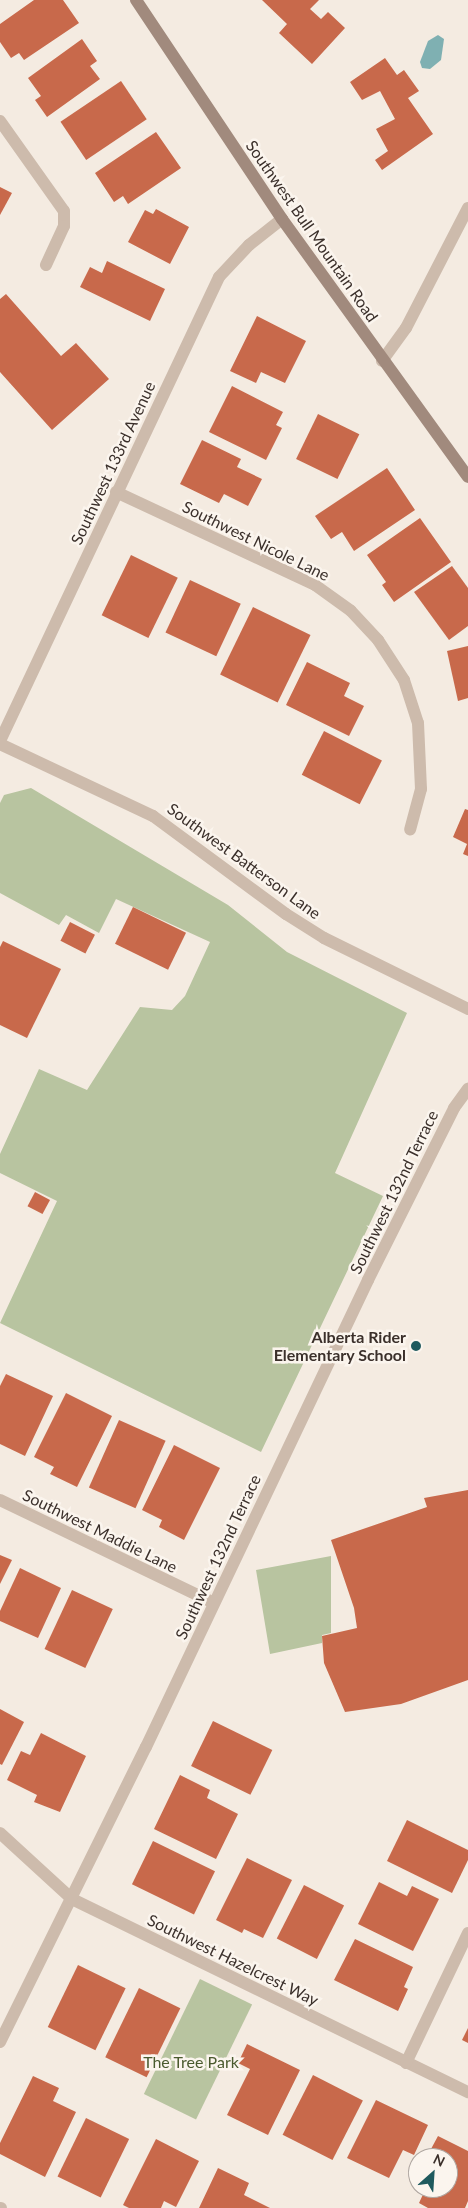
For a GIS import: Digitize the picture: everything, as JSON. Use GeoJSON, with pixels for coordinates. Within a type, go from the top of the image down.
{"type":"FeatureCollection","features":[{"type":"Feature","properties":{"kind":"main road","name":"Southwest Bull Mountain Road"},"geometry":{"type":"LineString","coordinates":[[136,0],[282,219],[382,361],[468,477]]}},
{"type":"Feature","properties":{"kind":"street"},"geometry":{"type":"LineString","coordinates":[[0,121],[58,198],[64,211],[64,226],[46,264]]}},
{"type":"Feature","properties":{"kind":"street"},"geometry":{"type":"LineString","coordinates":[[382,361],[406,328],[468,208]]}},
{"type":"Feature","properties":{"kind":"street","name":"Southwest 133rd Avenue"},"geometry":{"type":"LineString","coordinates":[[0,742],[219,276],[249,245],[282,219]]}},
{"type":"Feature","properties":{"kind":"street","name":"Southwest Nicole Lane"},"geometry":{"type":"LineString","coordinates":[[116,492],[315,586],[350,611],[378,640],[404,680],[418,723],[421,789],[410,830]]}},
{"type":"Feature","properties":{"kind":"street","name":"Southwest Batterson Lane"},"geometry":{"type":"LineString","coordinates":[[0,742],[153,816],[293,919],[324,938],[468,1009]]}},
{"type":"Feature","properties":{"kind":"street","name":"Southwest 132nd Terrace"},"geometry":{"type":"LineString","coordinates":[[0,2042],[72,1899],[368,1280],[454,1108],[468,1089]]}},
{"type":"Feature","properties":{"kind":"street","name":"Southwest Maddie Lane"},"geometry":{"type":"LineString","coordinates":[[0,1500],[214,1603]]}},
{"type":"Feature","properties":{"kind":"street","name":"Southwest Hazelcrest Way"},"geometry":{"type":"LineString","coordinates":[[0,1833],[72,1899],[468,2092]]}},
{"type":"Feature","properties":{"kind":"street"},"geometry":{"type":"LineString","coordinates":[[406,2063],[468,1933]]}},
{"type":"Feature","properties":{"kind":"green space"},"geometry":{"type":"Polygon","coordinates":[[[31,788],[228,905],[287,952],[407,1013],[335,1173],[383,1196],[261,1452],[0,1323],[57,1201],[0,1173],[0,1154],[39,1069],[87,1090],[140,1007],[172,1010],[185,996],[210,942],[116,899],[99,933],[66,915],[59,925],[0,893],[0,803],[4,795],[31,788]]]}},
{"type":"Feature","properties":{"kind":"green space"},"geometry":{"type":"Polygon","coordinates":[[[331,1556],[331,1633],[322,1635],[322,1643],[270,1654],[256,1570],[331,1556]]]}},
{"type":"Feature","properties":{"kind":"green space","name":"The Tree Park"},"geometry":{"type":"Polygon","coordinates":[[[200,1979],[252,2004],[196,2119],[144,2094],[200,1979]]]}},
{"type":"Feature","properties":{"kind":"water"},"geometry":{"type":"Polygon","coordinates":[[[438,35],[444,39],[441,60],[430,69],[422,68],[420,62],[428,41],[438,35]]]}},
{"type":"Feature","properties":{"kind":"building"},"geometry":{"type":"Polygon","coordinates":[[[34,0],[63,0],[79,23],[24,60],[19,53],[11,58],[0,42],[0,24],[34,0]]]}},
{"type":"Feature","properties":{"kind":"building"},"geometry":{"type":"Polygon","coordinates":[[[262,0],[319,0],[310,9],[321,19],[328,12],[345,28],[312,64],[279,33],[287,24],[262,0]]]}},
{"type":"Feature","properties":{"kind":"building"},"geometry":{"type":"Polygon","coordinates":[[[82,39],[97,61],[90,66],[100,79],[47,117],[35,100],[41,96],[28,78],[82,39]]]}},
{"type":"Feature","properties":{"kind":"building"},"geometry":{"type":"Polygon","coordinates":[[[385,58],[397,75],[404,70],[419,91],[408,98],[433,134],[382,170],[375,160],[388,151],[376,129],[395,119],[380,91],[362,100],[350,82],[385,58]]]}},
{"type":"Feature","properties":{"kind":"building"},"geometry":{"type":"Polygon","coordinates":[[[121,81],[147,119],[86,160],[60,122],[121,81]]]}},
{"type":"Feature","properties":{"kind":"building"},"geometry":{"type":"Polygon","coordinates":[[[156,132],[181,168],[128,204],[123,196],[114,202],[95,173],[156,132]]]}},
{"type":"Feature","properties":{"kind":"building"},"geometry":{"type":"Polygon","coordinates":[[[0,187],[12,193],[0,215],[0,187]]]}},
{"type":"Feature","properties":{"kind":"building"},"geometry":{"type":"Polygon","coordinates":[[[156,209],[189,227],[170,264],[128,242],[145,210],[153,214],[156,209]]]}},
{"type":"Feature","properties":{"kind":"building"},"geometry":{"type":"Polygon","coordinates":[[[107,261],[165,289],[150,321],[80,287],[90,267],[102,273],[107,261]]]}},
{"type":"Feature","properties":{"kind":"building"},"geometry":{"type":"Polygon","coordinates":[[[6,294],[61,356],[76,343],[109,379],[52,430],[0,372],[0,299],[6,294]]]}},
{"type":"Feature","properties":{"kind":"building"},"geometry":{"type":"Polygon","coordinates":[[[257,316],[306,341],[285,383],[261,372],[256,383],[230,371],[257,316]]]}},
{"type":"Feature","properties":{"kind":"building"},"geometry":{"type":"Polygon","coordinates":[[[232,386],[283,412],[276,425],[282,428],[266,460],[209,432],[232,386]]]}},
{"type":"Feature","properties":{"kind":"building"},"geometry":{"type":"Polygon","coordinates":[[[318,414],[359,434],[337,479],[296,459],[318,414]]]}},
{"type":"Feature","properties":{"kind":"building"},"geometry":{"type":"Polygon","coordinates":[[[202,440],[241,459],[237,467],[262,479],[248,506],[224,494],[219,503],[180,484],[202,440]]]}},
{"type":"Feature","properties":{"kind":"building"},"geometry":{"type":"Polygon","coordinates":[[[387,468],[415,510],[354,551],[342,532],[331,539],[315,516],[387,468]]]}},
{"type":"Feature","properties":{"kind":"building"},"geometry":{"type":"Polygon","coordinates":[[[420,518],[451,562],[394,602],[382,585],[386,582],[367,555],[420,518]]]}},
{"type":"Feature","properties":{"kind":"building"},"geometry":{"type":"Polygon","coordinates":[[[131,555],[178,578],[148,638],[102,615],[131,555]]]}},
{"type":"Feature","properties":{"kind":"building"},"geometry":{"type":"Polygon","coordinates":[[[452,566],[468,588],[468,626],[449,640],[414,592],[452,566]]]}},
{"type":"Feature","properties":{"kind":"building"},"geometry":{"type":"Polygon","coordinates":[[[190,580],[241,604],[216,656],[165,633],[190,580]]]}},
{"type":"Feature","properties":{"kind":"building"},"geometry":{"type":"Polygon","coordinates":[[[253,607],[311,635],[278,702],[220,674],[253,607]]]}},
{"type":"Feature","properties":{"kind":"building"},"geometry":{"type":"Polygon","coordinates":[[[468,646],[468,698],[458,701],[447,651],[468,646]]]}},
{"type":"Feature","properties":{"kind":"building"},"geometry":{"type":"Polygon","coordinates":[[[307,662],[350,683],[344,696],[364,706],[349,736],[286,705],[307,662]]]}},
{"type":"Feature","properties":{"kind":"building"},"geometry":{"type":"Polygon","coordinates":[[[324,731],[382,761],[360,804],[302,775],[324,731]]]}},
{"type":"Feature","properties":{"kind":"building"},"geometry":{"type":"Polygon","coordinates":[[[465,809],[468,810],[468,856],[463,854],[467,844],[453,837],[465,809]]]}},
{"type":"Feature","properties":{"kind":"building"},"geometry":{"type":"Polygon","coordinates":[[[133,907],[186,933],[168,970],[115,944],[133,907]]]}},
{"type":"Feature","properties":{"kind":"building"},"geometry":{"type":"Polygon","coordinates":[[[70,922],[95,935],[85,953],[60,941],[70,922]]]}},
{"type":"Feature","properties":{"kind":"building"},"geometry":{"type":"Polygon","coordinates":[[[3,941],[61,969],[27,1038],[0,1025],[0,947],[3,941]]]}},
{"type":"Feature","properties":{"kind":"building"},"geometry":{"type":"Polygon","coordinates":[[[35,1192],[50,1200],[42,1214],[27,1206],[35,1192]]]}},
{"type":"Feature","properties":{"kind":"building"},"geometry":{"type":"Polygon","coordinates":[[[6,1374],[53,1396],[25,1456],[0,1444],[0,1386],[6,1374]]]}},
{"type":"Feature","properties":{"kind":"building"},"geometry":{"type":"Polygon","coordinates":[[[66,1393],[112,1416],[77,1487],[50,1474],[54,1467],[34,1457],[66,1393]]]}},
{"type":"Feature","properties":{"kind":"building"},"geometry":{"type":"Polygon","coordinates":[[[119,1420],[166,1441],[135,1508],[89,1488],[119,1420]]]}},
{"type":"Feature","properties":{"kind":"building"},"geometry":{"type":"Polygon","coordinates":[[[174,1445],[220,1468],[184,1540],[159,1527],[162,1520],[142,1510],[174,1445]]]}},
{"type":"Feature","properties":{"kind":"building"},"geometry":{"type":"Polygon","coordinates":[[[468,1490],[468,1680],[401,1704],[345,1712],[324,1663],[322,1636],[357,1628],[354,1608],[331,1540],[427,1507],[424,1498],[468,1490]]]}},
{"type":"Feature","properties":{"kind":"building"},"geometry":{"type":"Polygon","coordinates":[[[0,1555],[12,1560],[0,1584],[0,1555]]]}},
{"type":"Feature","properties":{"kind":"building"},"geometry":{"type":"Polygon","coordinates":[[[20,1568],[61,1588],[38,1638],[0,1621],[0,1611],[20,1568]]]}},
{"type":"Feature","properties":{"kind":"building"},"geometry":{"type":"Polygon","coordinates":[[[72,1590],[113,1609],[85,1668],[45,1649],[72,1590]]]}},
{"type":"Feature","properties":{"kind":"building"},"geometry":{"type":"Polygon","coordinates":[[[0,1709],[24,1722],[2,1765],[0,1764],[0,1709]]]}},
{"type":"Feature","properties":{"kind":"building"},"geometry":{"type":"Polygon","coordinates":[[[213,1721],[272,1750],[250,1795],[191,1766],[213,1721]]]}},
{"type":"Feature","properties":{"kind":"building"},"geometry":{"type":"Polygon","coordinates":[[[41,1733],[86,1756],[60,1812],[34,1802],[37,1795],[7,1780],[21,1751],[30,1755],[41,1733]]]}},
{"type":"Feature","properties":{"kind":"building"},"geometry":{"type":"Polygon","coordinates":[[[180,1775],[210,1790],[207,1798],[238,1814],[216,1859],[154,1829],[180,1775]]]}},
{"type":"Feature","properties":{"kind":"building"},"geometry":{"type":"Polygon","coordinates":[[[407,1820],[468,1850],[468,1860],[452,1893],[387,1861],[407,1820]]]}},
{"type":"Feature","properties":{"kind":"building"},"geometry":{"type":"Polygon","coordinates":[[[153,1841],[215,1871],[194,1914],[132,1884],[153,1841]]]}},
{"type":"Feature","properties":{"kind":"building"},"geometry":{"type":"Polygon","coordinates":[[[247,1858],[292,1880],[263,1938],[244,1929],[242,1933],[216,1920],[247,1858]]]}},
{"type":"Feature","properties":{"kind":"building"},"geometry":{"type":"Polygon","coordinates":[[[379,1882],[407,1896],[412,1886],[439,1899],[413,1951],[358,1924],[379,1882]]]}},
{"type":"Feature","properties":{"kind":"building"},"geometry":{"type":"Polygon","coordinates":[[[304,1885],[344,1905],[317,1959],[277,1938],[304,1885]]]}},
{"type":"Feature","properties":{"kind":"building"},"geometry":{"type":"Polygon","coordinates":[[[355,1939],[413,1967],[404,1987],[408,1989],[398,2011],[334,1980],[355,1939]]]}},
{"type":"Feature","properties":{"kind":"building"},"geometry":{"type":"Polygon","coordinates":[[[78,1965],[126,1988],[95,2050],[48,2027],[78,1965]]]}},
{"type":"Feature","properties":{"kind":"building"},"geometry":{"type":"Polygon","coordinates":[[[139,1988],[180,2008],[147,2077],[105,2057],[139,1988]]]}},
{"type":"Feature","properties":{"kind":"building"},"geometry":{"type":"Polygon","coordinates":[[[468,2028],[468,2043],[462,2040],[468,2028]]]}},
{"type":"Feature","properties":{"kind":"building"},"geometry":{"type":"Polygon","coordinates":[[[247,2044],[300,2070],[268,2135],[227,2115],[250,2069],[238,2063],[247,2044]]]}},
{"type":"Feature","properties":{"kind":"building"},"geometry":{"type":"Polygon","coordinates":[[[313,2075],[363,2100],[332,2160],[283,2135],[313,2075]]]}},
{"type":"Feature","properties":{"kind":"building"},"geometry":{"type":"Polygon","coordinates":[[[33,2076],[59,2088],[53,2101],[76,2112],[45,2177],[0,2154],[0,2143],[33,2076]]]}},
{"type":"Feature","properties":{"kind":"building"},"geometry":{"type":"Polygon","coordinates":[[[376,2100],[428,2125],[417,2148],[408,2148],[408,2152],[403,2150],[389,2178],[347,2158],[376,2100]]]}},
{"type":"Feature","properties":{"kind":"building"},"geometry":{"type":"Polygon","coordinates":[[[86,2118],[129,2139],[101,2197],[58,2176],[86,2118]]]}},
{"type":"Feature","properties":{"kind":"building"},"geometry":{"type":"Polygon","coordinates":[[[438,2136],[468,2151],[468,2201],[465,2208],[428,2208],[419,2203],[421,2198],[458,2198],[458,2148],[432,2148],[438,2136]]]}},
{"type":"Feature","properties":{"kind":"building"},"geometry":{"type":"Polygon","coordinates":[[[156,2139],[199,2161],[176,2207],[164,2201],[161,2208],[129,2208],[123,2205],[156,2139]]]}},
{"type":"Feature","properties":{"kind":"building"},"geometry":{"type":"Polygon","coordinates":[[[218,2168],[249,2183],[244,2195],[270,2208],[199,2208],[218,2168]]]}},
{"type":"Feature","properties":{"kind":"place","name":"Alberta Rider Elementary School"},"geometry":{"type":"Point","coordinates":[416,1346]}}]}
